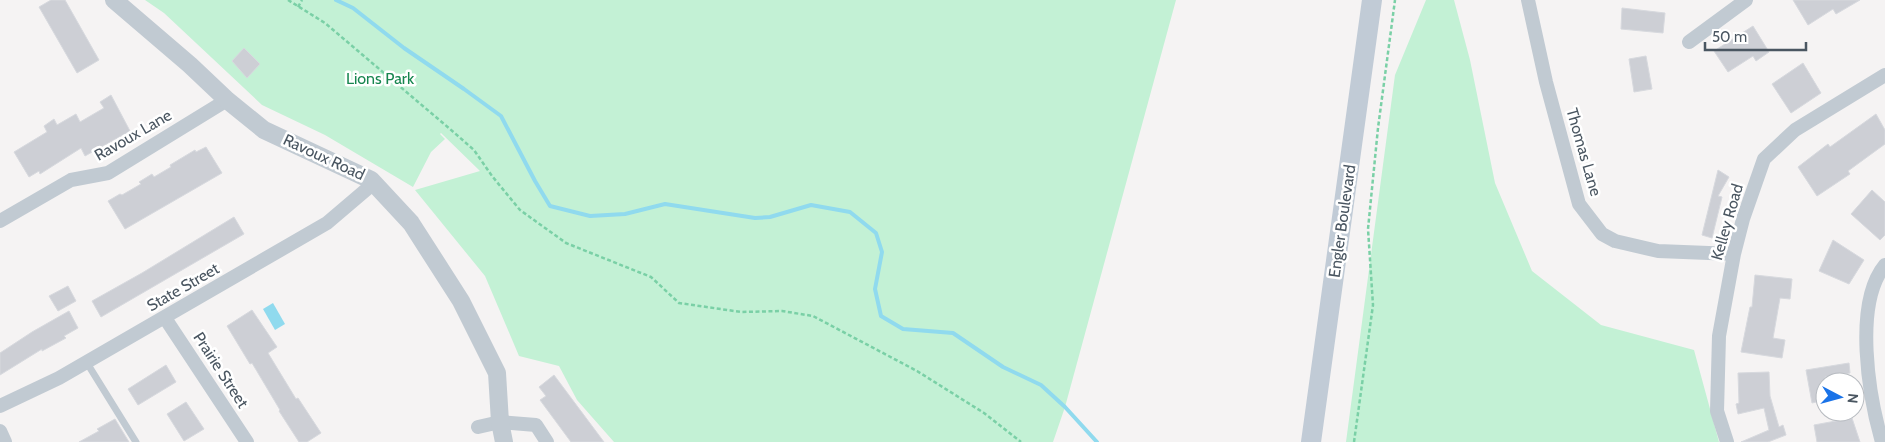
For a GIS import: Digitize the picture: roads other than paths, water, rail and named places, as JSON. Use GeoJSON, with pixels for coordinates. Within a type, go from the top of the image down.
{"type":"FeatureCollection","features":[{"type":"Feature","properties":{"kind":"main road","name":"Engler Boulevard"},"geometry":{"type":"LineString","coordinates":[[1312,442],[1372,0]]}},
{"type":"Feature","properties":{"kind":"street","name":"Ravoux Road"},"geometry":{"type":"LineString","coordinates":[[114,0],[190,65],[226,100],[264,130],[371,180],[411,223],[461,301],[497,373],[500,422],[504,442]]}},
{"type":"Feature","properties":{"kind":"street","name":"Thomas Lane"},"geometry":{"type":"LineString","coordinates":[[1528,0],[1546,82],[1579,204],[1602,234],[1615,241],[1658,251],[1734,254]]}},
{"type":"Feature","properties":{"kind":"street"},"geometry":{"type":"LineString","coordinates":[[1689,42],[1746,0]]}},
{"type":"Feature","properties":{"kind":"street","name":"Kelley Road"},"geometry":{"type":"LineString","coordinates":[[1727,442],[1717,411],[1719,336],[1734,254],[1743,219],[1764,159],[1795,130],[1885,75]]}},
{"type":"Feature","properties":{"kind":"street","name":"Ravoux Lane"},"geometry":{"type":"LineString","coordinates":[[0,221],[71,180],[108,173],[226,100]]}},
{"type":"Feature","properties":{"kind":"street","name":"State Street"},"geometry":{"type":"LineString","coordinates":[[0,406],[87,363],[327,223],[374,183]]}},
{"type":"Feature","properties":{"kind":"street"},"geometry":{"type":"LineString","coordinates":[[1882,442],[1873,410],[1867,364],[1867,328],[1872,295],[1878,273],[1885,265]]}},
{"type":"Feature","properties":{"kind":"street","name":"Prairie Street"},"geometry":{"type":"LineString","coordinates":[[165,318],[247,442]]}},
{"type":"Feature","properties":{"kind":"street"},"geometry":{"type":"LineString","coordinates":[[478,427],[500,422],[536,425],[547,442]]}},
{"type":"Feature","properties":{"kind":"street"},"geometry":{"type":"LineString","coordinates":[[0,431],[5,442]]}},
{"type":"Feature","properties":{"kind":"lane"},"geometry":{"type":"LineString","coordinates":[[87,363],[136,442]]}},
{"type":"Feature","properties":{"kind":"water"},"geometry":{"type":"Polygon","coordinates":[[[273,303],[285,324],[275,330],[263,309],[273,303]]]}},
{"type":"Feature","properties":{"kind":"waterway"},"geometry":{"type":"LineString","coordinates":[[336,0],[353,8],[404,48],[501,116],[550,206],[590,216],[625,214],[665,204],[755,218],[770,217],[811,205],[850,212],[876,233],[882,252],[875,289],[881,316],[903,329],[953,333],[1003,367],[1041,385],[1065,407],[1097,442]]}},
{"type":"Feature","properties":{"kind":"park label","name":"Lions Park"},"geometry":{"type":"Point","coordinates":[380,78]}}]}
